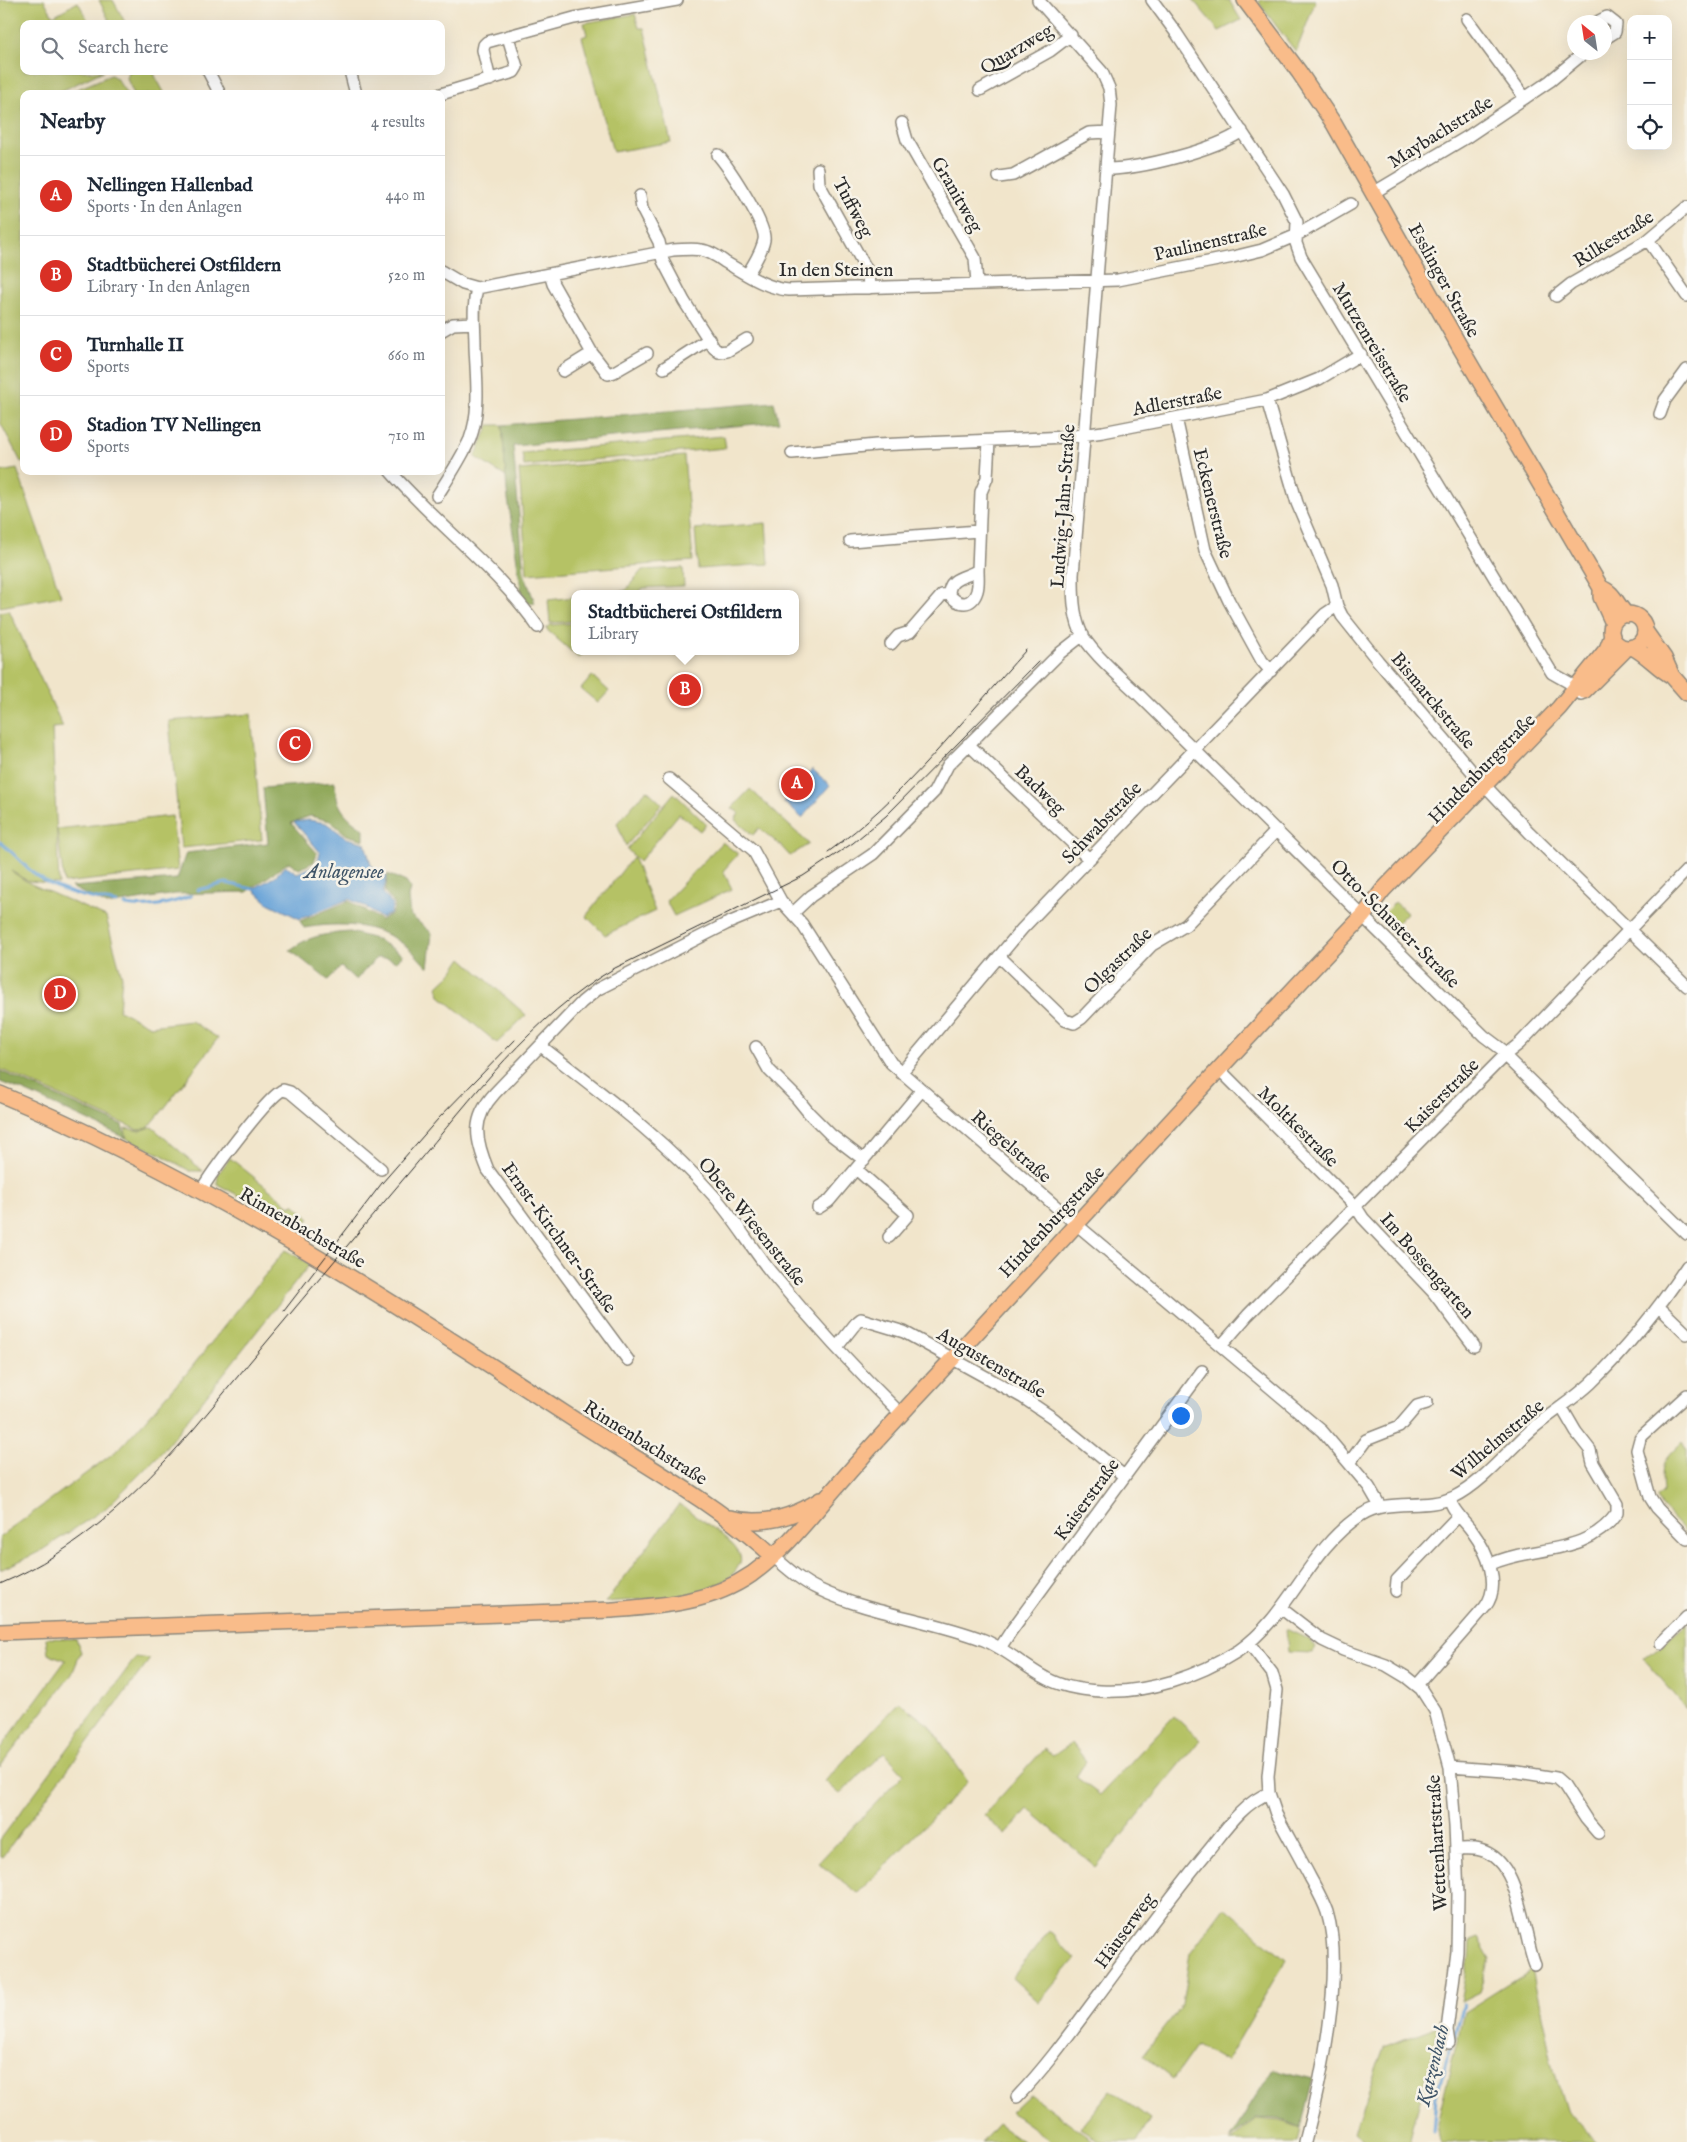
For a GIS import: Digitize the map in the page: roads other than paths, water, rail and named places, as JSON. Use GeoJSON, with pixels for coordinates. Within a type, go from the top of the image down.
{"type":"FeatureCollection","features":[{"type":"Feature","properties":{"kind":"main road","name":"Esslinger Straße"},"geometry":{"type":"LineString","coordinates":[[1245,0],[1322,104],[1477,378],[1601,588],[1601,597],[1618,645],[1630,647],[1644,653],[1660,669],[1672,676]]}},
{"type":"Feature","properties":{"kind":"main road","name":"Esslinger Straße"},"geometry":{"type":"LineString","coordinates":[[1601,588],[1610,592],[1627,615],[1634,616],[1640,620],[1645,631],[1664,658],[1672,676],[1687,693]]}},
{"type":"Feature","properties":{"kind":"main road"},"geometry":{"type":"LineString","coordinates":[[1613,629],[1620,617],[1627,615]]}},
{"type":"Feature","properties":{"kind":"main road","name":"Hindenburgstraße"},"geometry":{"type":"LineString","coordinates":[[1578,691],[1607,649],[1613,629]]}},
{"type":"Feature","properties":{"kind":"main road"},"geometry":{"type":"LineString","coordinates":[[1630,647],[1642,640],[1645,631]]}},
{"type":"Feature","properties":{"kind":"main road","name":"Hindenburgstraße"},"geometry":{"type":"LineString","coordinates":[[0,1632],[514,1614],[658,1606],[701,1598],[727,1589],[752,1574],[794,1536],[901,1414],[1218,1070],[1363,916],[1387,895],[1578,691],[1630,647]]}},
{"type":"Feature","properties":{"kind":"main road","name":"Rinnenbachstraße"},"geometry":{"type":"LineString","coordinates":[[0,1094],[80,1129],[201,1191],[312,1253],[432,1326],[727,1517],[773,1556]]}},
{"type":"Feature","properties":{"kind":"main road"},"geometry":{"type":"LineString","coordinates":[[727,1517],[742,1521],[773,1520],[806,1509],[830,1494]]}},
{"type":"Feature","properties":{"kind":"street"},"geometry":{"type":"LineString","coordinates":[[490,80],[483,50],[484,45],[574,18],[677,0]]}},
{"type":"Feature","properties":{"kind":"street","name":"Ludwig-Jahn-Straße"},"geometry":{"type":"LineString","coordinates":[[1038,0],[1102,72],[1111,105],[1073,576],[1074,599],[1083,635]]}},
{"type":"Feature","properties":{"kind":"street","name":"Mutzenreisstraße"},"geometry":{"type":"LineString","coordinates":[[1152,0],[1242,131],[1287,202],[1297,222],[1296,248],[1301,257],[1552,672],[1578,691]]}},
{"type":"Feature","properties":{"kind":"street","name":"Maybachstraße"},"geometry":{"type":"LineString","coordinates":[[1468,19],[1525,98]]}},
{"type":"Feature","properties":{"kind":"street"},"geometry":{"type":"LineString","coordinates":[[1612,21],[1616,24],[1615,32],[1612,34]]}},
{"type":"Feature","properties":{"kind":"street","name":"Quarzweg"},"geometry":{"type":"LineString","coordinates":[[980,90],[1050,51],[1071,36]]}},
{"type":"Feature","properties":{"kind":"street"},"geometry":{"type":"LineString","coordinates":[[445,93],[514,72],[516,67],[508,37]]}},
{"type":"Feature","properties":{"kind":"street","name":"Maybachstraße"},"geometry":{"type":"LineString","coordinates":[[1373,193],[1467,137],[1525,98],[1574,60]]}},
{"type":"Feature","properties":{"kind":"street"},"geometry":{"type":"LineString","coordinates":[[210,75],[218,90]]}},
{"type":"Feature","properties":{"kind":"street"},"geometry":{"type":"LineString","coordinates":[[351,75],[355,90]]}},
{"type":"Feature","properties":{"kind":"street","name":"Granitweg"},"geometry":{"type":"LineString","coordinates":[[902,123],[907,140],[975,258],[977,283]]}},
{"type":"Feature","properties":{"kind":"street"},"geometry":{"type":"LineString","coordinates":[[1107,169],[1118,169],[1174,157],[1215,145],[1242,131]]}},
{"type":"Feature","properties":{"kind":"street"},"geometry":{"type":"LineString","coordinates":[[999,177],[1013,174],[1089,133],[1109,132]]}},
{"type":"Feature","properties":{"kind":"street"},"geometry":{"type":"LineString","coordinates":[[718,155],[740,186],[765,233],[764,241],[748,276]]}},
{"type":"Feature","properties":{"kind":"street","name":"Tuffweg"},"geometry":{"type":"LineString","coordinates":[[818,169],[820,184],[868,272],[869,288]]}},
{"type":"Feature","properties":{"kind":"street"},"geometry":{"type":"LineString","coordinates":[[640,196],[642,209],[659,242],[663,261],[684,301],[714,348],[719,352],[727,351],[747,339]]}},
{"type":"Feature","properties":{"kind":"street","name":"Paulinenstraße"},"geometry":{"type":"LineString","coordinates":[[1097,281],[1118,280],[1262,250],[1297,235],[1351,204]]}},
{"type":"Feature","properties":{"kind":"street","name":"Rilkestraße"},"geometry":{"type":"LineString","coordinates":[[1556,296],[1571,284],[1648,240],[1687,207]]}},
{"type":"Feature","properties":{"kind":"street"},"geometry":{"type":"LineString","coordinates":[[1648,240],[1687,296]]}},
{"type":"Feature","properties":{"kind":"street","name":"In den Steinen"},"geometry":{"type":"LineString","coordinates":[[477,288],[661,252],[701,250],[714,255],[748,276],[777,290],[1097,281]]}},
{"type":"Feature","properties":{"kind":"street"},"geometry":{"type":"LineString","coordinates":[[437,496],[460,459],[470,437],[477,395],[474,311],[477,288],[463,284],[445,273]]}},
{"type":"Feature","properties":{"kind":"street"},"geometry":{"type":"LineString","coordinates":[[550,274],[553,284],[592,353],[608,374],[647,353]]}},
{"type":"Feature","properties":{"kind":"street"},"geometry":{"type":"LineString","coordinates":[[445,329],[453,324],[474,323]]}},
{"type":"Feature","properties":{"kind":"street"},"geometry":{"type":"LineString","coordinates":[[664,368],[709,339]]}},
{"type":"Feature","properties":{"kind":"street"},"geometry":{"type":"LineString","coordinates":[[563,371],[592,353]]}},
{"type":"Feature","properties":{"kind":"street","name":"Adlerstraße"},"geometry":{"type":"LineString","coordinates":[[792,453],[876,446],[1084,435],[1266,400],[1319,379],[1361,354]]}},
{"type":"Feature","properties":{"kind":"street"},"geometry":{"type":"LineString","coordinates":[[1660,414],[1665,400],[1687,370]]}},
{"type":"Feature","properties":{"kind":"street","name":"Bismarckstraße"},"geometry":{"type":"LineString","coordinates":[[1266,400],[1292,487],[1304,521],[1332,585],[1337,606],[1363,644],[1486,788],[1687,986]]}},
{"type":"Feature","properties":{"kind":"street","name":"Eckenerstraße"},"geometry":{"type":"LineString","coordinates":[[1176,418],[1205,550],[1238,618],[1262,661],[1271,671]]}},
{"type":"Feature","properties":{"kind":"street"},"geometry":{"type":"LineString","coordinates":[[978,570],[971,575],[961,577],[949,587],[949,594],[958,603],[965,604],[970,602],[978,588],[978,570],[978,531],[981,492],[987,478],[989,441]]}},
{"type":"Feature","properties":{"kind":"street"},"geometry":{"type":"LineString","coordinates":[[393,475],[413,498],[521,602],[538,627]]}},
{"type":"Feature","properties":{"kind":"street"},"geometry":{"type":"LineString","coordinates":[[850,541],[978,531]]}},
{"type":"Feature","properties":{"kind":"street"},"geometry":{"type":"LineString","coordinates":[[891,644],[898,636],[910,632],[942,595],[949,594]]}},
{"type":"Feature","properties":{"kind":"street","name":"Schwabstraße"},"geometry":{"type":"LineString","coordinates":[[901,1073],[1022,929],[1326,614],[1337,606]]}},
{"type":"Feature","properties":{"kind":"street"},"geometry":{"type":"LineString","coordinates":[[792,913],[811,896],[873,854],[934,792],[948,765],[968,744],[1060,653],[1083,635]]}},
{"type":"Feature","properties":{"kind":"street","name":"Otto-Schuster-Straße"},"geometry":{"type":"LineString","coordinates":[[1083,635],[1100,656],[1194,750],[1278,830],[1687,1234]]}},
{"type":"Feature","properties":{"kind":"street","name":"Badweg"},"geometry":{"type":"LineString","coordinates":[[968,744],[1089,859]]}},
{"type":"Feature","properties":{"kind":"street","name":"Riegelstraße"},"geometry":{"type":"LineString","coordinates":[[669,779],[748,846],[767,874],[781,901],[802,924],[885,1055],[901,1073],[1322,1432],[1369,1486],[1380,1506]]}},
{"type":"Feature","properties":{"kind":"street","name":"Olgastraße"},"geometry":{"type":"LineString","coordinates":[[999,956],[1065,1020],[1074,1023],[1082,1018],[1152,946],[1186,925],[1278,830]]}},
{"type":"Feature","properties":{"kind":"street","name":"Kaiserstraße"},"geometry":{"type":"LineString","coordinates":[[1221,1346],[1356,1207],[1514,1049],[1687,870]]}},
{"type":"Feature","properties":{"kind":"street","name":"Ernst-Kirchner-Straße"},"geometry":{"type":"LineString","coordinates":[[628,1360],[498,1184],[484,1159],[477,1129],[480,1112],[495,1093],[582,1002],[606,984],[726,924],[781,901]]}},
{"type":"Feature","properties":{"kind":"street","name":"Obere Wiesenstraße"},"geometry":{"type":"LineString","coordinates":[[541,1046],[661,1142],[691,1171],[714,1196],[764,1263],[800,1307],[872,1386],[901,1414]]}},
{"type":"Feature","properties":{"kind":"street"},"geometry":{"type":"LineString","coordinates":[[756,1047],[769,1070],[908,1215],[889,1237]]}},
{"type":"Feature","properties":{"kind":"street","name":"Moltkestraße"},"geometry":{"type":"LineString","coordinates":[[1218,1070],[1356,1207]]}},
{"type":"Feature","properties":{"kind":"street"},"geometry":{"type":"LineString","coordinates":[[201,1191],[213,1170],[271,1100],[283,1090],[290,1092],[380,1169]]}},
{"type":"Feature","properties":{"kind":"street"},"geometry":{"type":"LineString","coordinates":[[818,1208],[829,1201],[921,1091]]}},
{"type":"Feature","properties":{"kind":"street","name":"Im Bossengarten"},"geometry":{"type":"LineString","coordinates":[[1356,1207],[1362,1218],[1433,1292],[1474,1346]]}},
{"type":"Feature","properties":{"kind":"street","name":"Wilhelmstraße"},"geometry":{"type":"LineString","coordinates":[[1282,1609],[1311,1566],[1342,1531],[1360,1515],[1380,1506],[1426,1504],[1450,1499],[1475,1482],[1535,1427],[1562,1408],[1592,1382],[1660,1307],[1687,1266]]}},
{"type":"Feature","properties":{"kind":"street"},"geometry":{"type":"LineString","coordinates":[[1660,1307],[1687,1334]]}},
{"type":"Feature","properties":{"kind":"street","name":"Augustenstraße"},"geometry":{"type":"LineString","coordinates":[[838,1347],[856,1322],[864,1319],[904,1332],[1022,1397],[1052,1418],[1124,1476]]}},
{"type":"Feature","properties":{"kind":"street","name":"Kaiserstraße"},"geometry":{"type":"LineString","coordinates":[[1000,1648],[1202,1371]]}},
{"type":"Feature","properties":{"kind":"street"},"geometry":{"type":"LineString","coordinates":[[1687,1395],[1640,1439],[1637,1450],[1652,1501],[1687,1539]]}},
{"type":"Feature","properties":{"kind":"street"},"geometry":{"type":"LineString","coordinates":[[1349,1463],[1366,1440],[1399,1427],[1417,1406],[1427,1403]]}},
{"type":"Feature","properties":{"kind":"street"},"geometry":{"type":"LineString","coordinates":[[1490,1564],[1559,1549],[1576,1543],[1606,1524],[1618,1509],[1617,1504],[1593,1464],[1590,1450],[1576,1432],[1562,1408]]}},
{"type":"Feature","properties":{"kind":"street"},"geometry":{"type":"LineString","coordinates":[[1417,1685],[1489,1602],[1492,1592],[1490,1564],[1475,1535],[1459,1515],[1450,1499]]}},
{"type":"Feature","properties":{"kind":"street"},"geometry":{"type":"LineString","coordinates":[[1396,1591],[1397,1580],[1459,1515]]}},
{"type":"Feature","properties":{"kind":"street","name":"Rinnenbachstraße"},"geometry":{"type":"LineString","coordinates":[[773,1556],[796,1576],[828,1594],[973,1636],[1000,1648],[1056,1683],[1097,1691],[1131,1692],[1198,1671],[1249,1643],[1282,1609]]}},
{"type":"Feature","properties":{"kind":"street","name":"Wettenhartstraße"},"geometry":{"type":"LineString","coordinates":[[1282,1609],[1322,1640],[1343,1650],[1386,1665],[1417,1685],[1435,1711],[1450,1767],[1456,1849],[1457,1952],[1447,2030],[1449,2043]]}},
{"type":"Feature","properties":{"kind":"street"},"geometry":{"type":"LineString","coordinates":[[1661,1643],[1687,1617]]}},
{"type":"Feature","properties":{"kind":"street"},"geometry":{"type":"LineString","coordinates":[[1249,1643],[1272,1672],[1277,1690],[1268,1770],[1269,1793],[1276,1814],[1324,1903],[1332,1944],[1333,1977],[1326,2043],[1305,2142]]}},
{"type":"Feature","properties":{"kind":"street"},"geometry":{"type":"LineString","coordinates":[[1450,1767],[1518,1772],[1556,1778],[1564,1785],[1586,1819],[1598,1833]]}},
{"type":"Feature","properties":{"kind":"street","name":"Häuserweg"},"geometry":{"type":"LineString","coordinates":[[1017,2097],[1070,2033],[1180,1884],[1247,1806],[1256,1798],[1269,1793]]}},
{"type":"Feature","properties":{"kind":"street"},"geometry":{"type":"LineString","coordinates":[[1456,1849],[1481,1850],[1490,1854],[1504,1869],[1516,1891],[1535,1965]]}},
{"type":"Feature","properties":{"kind":"water"},"geometry":{"type":"Polygon","coordinates":[[[812,769],[830,785],[802,818],[784,802],[812,769]]]}},
{"type":"Feature","properties":{"kind":"water","name":"Anlagensee"},"geometry":{"type":"Polygon","coordinates":[[[309,820],[326,823],[347,838],[365,843],[371,865],[387,877],[383,893],[393,905],[390,914],[381,918],[364,906],[349,899],[300,919],[268,903],[253,889],[274,877],[286,866],[297,873],[317,865],[320,852],[294,822],[309,820]]]}},
{"type":"Feature","properties":{"kind":"waterway"},"geometry":{"type":"LineString","coordinates":[[0,842],[32,872],[55,887],[76,894],[117,903]]}},
{"type":"Feature","properties":{"kind":"waterway"},"geometry":{"type":"LineString","coordinates":[[198,890],[226,883],[253,889]]}},
{"type":"Feature","properties":{"kind":"waterway"},"geometry":{"type":"LineString","coordinates":[[125,905],[158,905],[191,896]]}},
{"type":"Feature","properties":{"kind":"waterway","name":"Katzenbach"},"geometry":{"type":"LineString","coordinates":[[1453,2040],[1463,2004]]}},
{"type":"Feature","properties":{"kind":"waterway","name":"Katzenbach"},"geometry":{"type":"LineString","coordinates":[[1433,2132],[1436,2096],[1451,2046]]}},
{"type":"Feature","properties":{"kind":"tram line"},"geometry":{"type":"LineString","coordinates":[[828,852],[882,808],[907,783],[1026,650]]}},
{"type":"Feature","properties":{"kind":"tram line"},"geometry":{"type":"LineString","coordinates":[[0,1584],[56,1555],[105,1519],[150,1477],[193,1430],[481,1086],[530,1034],[557,1010],[585,987],[615,968],[803,876],[853,843],[886,816],[1038,662]]}},
{"type":"Feature","properties":{"kind":"tram line"},"geometry":{"type":"LineString","coordinates":[[284,1311],[382,1183],[438,1119],[515,1040]]}},
{"type":"Feature","properties":{"kind":"place","name":"Stadtbücherei Ostfildern"},"geometry":{"type":"Point","coordinates":[685,690]}},
{"type":"Feature","properties":{"kind":"place","name":"Turnhalle II"},"geometry":{"type":"Point","coordinates":[295,745]}},
{"type":"Feature","properties":{"kind":"place","name":"Nellingen Hallenbad"},"geometry":{"type":"Point","coordinates":[797,784]}},
{"type":"Feature","properties":{"kind":"place","name":"Stadion TV Nellingen"},"geometry":{"type":"Point","coordinates":[60,994]}}]}
